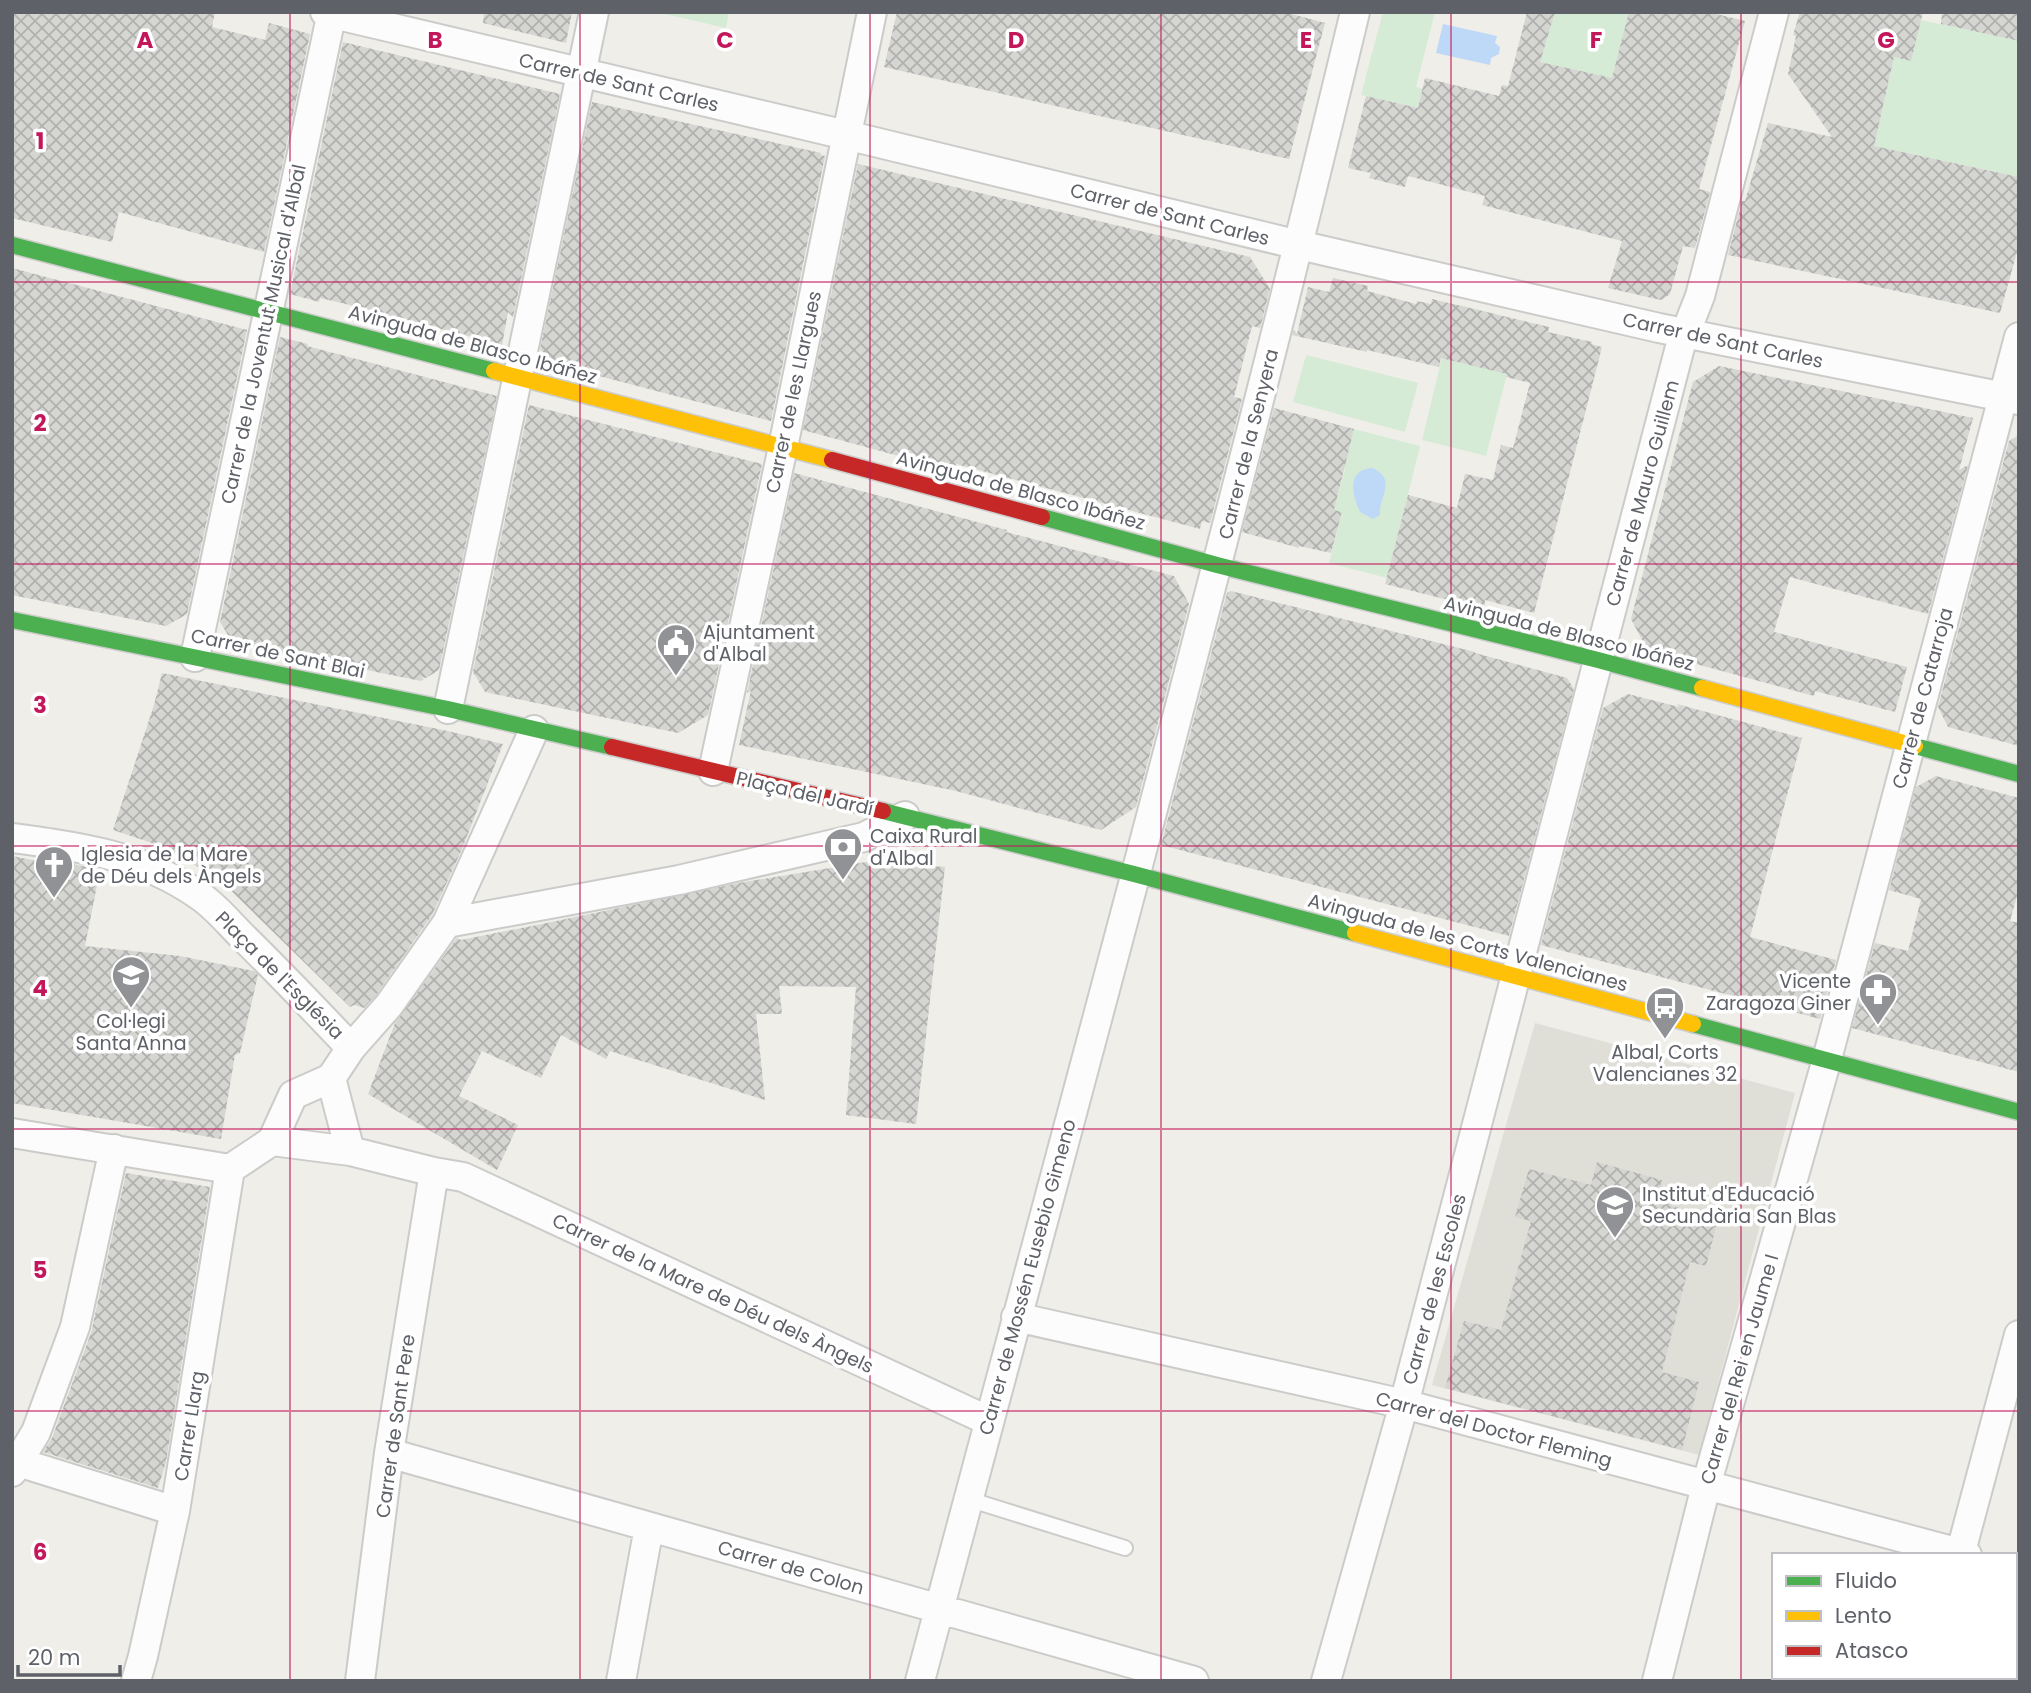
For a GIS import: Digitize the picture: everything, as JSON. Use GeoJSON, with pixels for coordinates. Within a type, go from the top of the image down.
{"type":"FeatureCollection","features":[{"type":"Feature","properties":{"kind":"street"},"geometry":{"type":"LineString","coordinates":[[448,709],[594,12]]}},
{"type":"Feature","properties":{"kind":"street","name":"Carrer de les Llargues"},"geometry":{"type":"LineString","coordinates":[[713,771],[872,12]]}},
{"type":"Feature","properties":{"kind":"street","name":"Carrer de la Senyera"},"geometry":{"type":"LineString","coordinates":[[1135,874],[1299,245],[1355,12]]}},
{"type":"Feature","properties":{"kind":"street","name":"Carrer de Mauro Guillem"},"geometry":{"type":"LineString","coordinates":[[1516,977],[1680,348],[1700,296],[1774,12]]}},
{"type":"Feature","properties":{"kind":"street","name":"Carrer de Sant Carles"},"geometry":{"type":"LineString","coordinates":[[330,13],[1299,245],[1685,334],[2011,398]]}},
{"type":"Feature","properties":{"kind":"street","name":"Carrer de la Joventut Musical d'Albal"},"geometry":{"type":"LineString","coordinates":[[195,657],[330,13]]}},
{"type":"Feature","properties":{"kind":"street","name":"Avinguda de Blasco Ibáñez"},"geometry":{"type":"LineString","coordinates":[[12,246],[783,447],[1217,565],[1598,660],[2019,774]]}},
{"type":"Feature","properties":{"kind":"street","name":"Carrer de Catarroja"},"geometry":{"type":"LineString","coordinates":[[1827,1059],[1910,745],[2011,398],[2019,337]]}},
{"type":"Feature","properties":{"kind":"street","name":"Carrer de Sant Blai"},"geometry":{"type":"LineString","coordinates":[[12,620],[448,709],[534,730]]}},
{"type":"Feature","properties":{"kind":"street"},"geometry":{"type":"LineString","coordinates":[[12,1133],[230,1169],[272,1141],[293,1095],[331,1078],[351,1048],[389,1005],[447,923],[534,730]]}},
{"type":"Feature","properties":{"kind":"street","name":"Plaça del Jardí"},"geometry":{"type":"LineString","coordinates":[[534,730],[905,816]]}},
{"type":"Feature","properties":{"kind":"street","name":"Plaça del Jardí"},"geometry":{"type":"LineString","coordinates":[[447,923],[679,880],[864,836],[905,816]]}},
{"type":"Feature","properties":{"kind":"street","name":"Avinguda de les Corts Valencianes"},"geometry":{"type":"LineString","coordinates":[[905,816],[1135,874],[2019,1112]]}},
{"type":"Feature","properties":{"kind":"street","name":"Plaça de l'Església"},"geometry":{"type":"LineString","coordinates":[[12,838],[78,846],[120,857],[164,875],[201,896],[280,973],[351,1048]]}},
{"type":"Feature","properties":{"kind":"street","name":"Carrer de Mossén Eusebio Gimeno"},"geometry":{"type":"LineString","coordinates":[[920,1681],[1135,874]]}},
{"type":"Feature","properties":{"kind":"street","name":"Carrer de les Escoles"},"geometry":{"type":"LineString","coordinates":[[1326,1681],[1404,1404],[1516,977]]}},
{"type":"Feature","properties":{"kind":"street","name":"Carrer del Rei en Jaume I"},"geometry":{"type":"LineString","coordinates":[[1657,1681],[1706,1486],[1827,1059]]}},
{"type":"Feature","properties":{"kind":"street"},"geometry":{"type":"LineString","coordinates":[[331,1078],[350,1151]]}},
{"type":"Feature","properties":{"kind":"street","name":"Carrer de la Mare de Déu dels Àngels"},"geometry":{"type":"LineString","coordinates":[[272,1141],[350,1151],[463,1177],[989,1422]]}},
{"type":"Feature","properties":{"kind":"street"},"geometry":{"type":"LineString","coordinates":[[114,1149],[75,1327],[36,1432],[15,1467],[175,1511]]}},
{"type":"Feature","properties":{"kind":"street","name":"Carrer Llarg"},"geometry":{"type":"LineString","coordinates":[[136,1681],[175,1511],[230,1169]]}},
{"type":"Feature","properties":{"kind":"street","name":"Carrer de Sant Pere"},"geometry":{"type":"LineString","coordinates":[[360,1681],[389,1453],[434,1172]]}},
{"type":"Feature","properties":{"kind":"street","name":"Carrer del Doctor Fleming"},"geometry":{"type":"LineString","coordinates":[[1016,1317],[1404,1404],[1958,1553]]}},
{"type":"Feature","properties":{"kind":"street"},"geometry":{"type":"LineString","coordinates":[[1962,1553],[2019,1335]]}},
{"type":"Feature","properties":{"kind":"street","name":"Carrer de Colon"},"geometry":{"type":"LineString","coordinates":[[389,1453],[1194,1681]]}},
{"type":"Feature","properties":{"kind":"street"},"geometry":{"type":"LineString","coordinates":[[621,1681],[649,1527]]}},
{"type":"Feature","properties":{"kind":"lane"},"geometry":{"type":"LineString","coordinates":[[968,1499],[1125,1548]]}},
{"type":"Feature","properties":{"kind":"shaded area","name":"Institut d'Educació Secundària San Blas"},"geometry":{"type":"Polygon","coordinates":[[[1535,1023],[1795,1093],[1699,1455],[1432,1385],[1535,1023]]]}},
{"type":"Feature","properties":{"kind":"green space"},"geometry":{"type":"Polygon","coordinates":[[[656,12],[729,12],[726,28],[656,12]]]}},
{"type":"Feature","properties":{"kind":"green space"},"geometry":{"type":"Polygon","coordinates":[[[1383,12],[1435,12],[1416,87],[1423,89],[1418,108],[1361,95],[1383,12]]]}},
{"type":"Feature","properties":{"kind":"green space"},"geometry":{"type":"Polygon","coordinates":[[[1555,12],[1629,12],[1625,30],[1725,93],[1615,65],[1612,78],[1540,62],[1555,12]]]}},
{"type":"Feature","properties":{"kind":"green space"},"geometry":{"type":"Polygon","coordinates":[[[1921,20],[2019,41],[2019,177],[1889,149],[1877,193],[1842,116],[1879,124],[1894,57],[1911,60],[1921,20]]]}},
{"type":"Feature","properties":{"kind":"green space"},"geometry":{"type":"Polygon","coordinates":[[[1455,304],[1496,314],[1483,367],[1507,374],[1486,456],[1422,440],[1455,304]]]}},
{"type":"Feature","properties":{"kind":"green space"},"geometry":{"type":"Polygon","coordinates":[[[1306,355],[1418,383],[1405,432],[1293,402],[1306,355]]]}},
{"type":"Feature","properties":{"kind":"green space"},"geometry":{"type":"Polygon","coordinates":[[[1354,429],[1420,446],[1387,578],[1329,563],[1342,513],[1334,510],[1345,469],[1339,467],[1349,449],[1354,429]]]}},
{"type":"Feature","properties":{"kind":"water"},"geometry":{"type":"Polygon","coordinates":[[[1443,24],[1497,36],[1495,43],[1500,47],[1499,54],[1491,58],[1490,65],[1436,53],[1443,24]]]}},
{"type":"Feature","properties":{"kind":"water"},"geometry":{"type":"Polygon","coordinates":[[[1373,468],[1380,473],[1386,484],[1380,515],[1373,519],[1360,512],[1353,484],[1358,473],[1373,468]]]}},
{"type":"Feature","properties":{"kind":"building"},"geometry":{"type":"Polygon","coordinates":[[[12,12],[215,12],[212,27],[265,40],[269,23],[310,34],[264,252],[119,212],[112,242],[12,218],[12,12]]]}},
{"type":"Feature","properties":{"kind":"building"},"geometry":{"type":"Polygon","coordinates":[[[484,12],[572,12],[566,43],[483,23],[484,12]]]}},
{"type":"Feature","properties":{"kind":"building"},"geometry":{"type":"Polygon","coordinates":[[[897,12],[1284,12],[1325,23],[1289,159],[884,67],[897,12]]]}},
{"type":"Feature","properties":{"kind":"building"},"geometry":{"type":"Polygon","coordinates":[[[1527,12],[1555,12],[1540,62],[1612,78],[1629,12],[1708,12],[1745,21],[1699,189],[1710,192],[1695,248],[1683,246],[1670,294],[1661,300],[1608,288],[1622,241],[1482,205],[1485,196],[1408,176],[1405,187],[1369,178],[1371,173],[1348,168],[1366,96],[1418,108],[1425,78],[1499,96],[1502,85],[1508,86],[1527,12]]]}},
{"type":"Feature","properties":{"kind":"building"},"geometry":{"type":"Polygon","coordinates":[[[1800,12],[1923,12],[1911,61],[1894,57],[1874,146],[2019,177],[2019,245],[2000,313],[1728,255],[1742,201],[1745,201],[1768,123],[1832,137],[1788,74],[1796,36],[1793,35],[1800,12]]]}},
{"type":"Feature","properties":{"kind":"building"},"geometry":{"type":"Polygon","coordinates":[[[1942,12],[2019,12],[2019,41],[1941,24],[1942,12]]]}},
{"type":"Feature","properties":{"kind":"building"},"geometry":{"type":"Polygon","coordinates":[[[343,42],[560,94],[513,317],[508,312],[502,345],[346,304],[320,298],[319,302],[290,294],[343,42]]]}},
{"type":"Feature","properties":{"kind":"building"},"geometry":{"type":"Polygon","coordinates":[[[592,102],[825,156],[771,421],[584,372],[585,369],[549,359],[540,349],[592,102]]]}},
{"type":"Feature","properties":{"kind":"building"},"geometry":{"type":"Polygon","coordinates":[[[858,164],[1250,257],[1270,289],[1260,328],[1252,326],[1234,397],[1242,399],[1210,523],[1202,521],[1200,529],[956,464],[954,471],[803,430],[858,164]]]}},
{"type":"Feature","properties":{"kind":"building"},"geometry":{"type":"Polygon","coordinates":[[[12,268],[247,330],[187,614],[166,626],[12,595],[12,268]]]}},
{"type":"Feature","properties":{"kind":"building"},"geometry":{"type":"Polygon","coordinates":[[[1333,278],[1368,286],[1367,291],[1416,304],[1417,301],[1431,304],[1432,299],[1549,327],[1548,332],[1592,342],[1591,344],[1602,347],[1534,613],[1485,600],[1484,609],[1385,584],[1408,495],[1457,508],[1465,474],[1493,480],[1501,445],[1513,448],[1530,383],[1506,377],[1507,374],[1441,358],[1439,367],[1292,335],[1294,330],[1297,334],[1308,287],[1329,292],[1333,278]]]}},
{"type":"Feature","properties":{"kind":"building"},"geometry":{"type":"Polygon","coordinates":[[[280,337],[497,396],[439,670],[426,678],[420,677],[424,679],[421,681],[233,643],[220,622],[280,337]]]}},
{"type":"Feature","properties":{"kind":"building"},"geometry":{"type":"Polygon","coordinates":[[[1719,366],[1973,418],[1959,470],[1968,465],[1928,614],[1790,577],[1774,632],[1907,667],[1895,712],[1815,691],[1814,696],[1648,651],[1631,619],[1693,382],[1719,366]]]}},
{"type":"Feature","properties":{"kind":"building"},"geometry":{"type":"Polygon","coordinates":[[[529,405],[762,464],[708,715],[678,733],[485,692],[473,672],[529,405]]]}},
{"type":"Feature","properties":{"kind":"building"},"geometry":{"type":"Polygon","coordinates":[[[1274,408],[1354,429],[1334,510],[1342,512],[1331,553],[1299,548],[1242,532],[1274,408]]]}},
{"type":"Feature","properties":{"kind":"building"},"geometry":{"type":"Polygon","coordinates":[[[2019,435],[2019,746],[1948,727],[1938,707],[2009,441],[2019,435]]]}},
{"type":"Feature","properties":{"kind":"building"},"geometry":{"type":"Polygon","coordinates":[[[794,473],[1174,576],[1189,604],[1136,807],[1101,830],[956,791],[739,745],[751,690],[747,693],[794,473]]]}},
{"type":"Feature","properties":{"kind":"building"},"geometry":{"type":"Polygon","coordinates":[[[1231,591],[1475,652],[1567,678],[1574,689],[1509,936],[1161,845],[1227,593],[1231,591]]]}},
{"type":"Feature","properties":{"kind":"building"},"geometry":{"type":"Polygon","coordinates":[[[162,673],[503,744],[462,849],[432,915],[364,1008],[354,1005],[350,1007],[216,876],[152,843],[113,830],[162,673]]]}},
{"type":"Feature","properties":{"kind":"building"},"geometry":{"type":"Polygon","coordinates":[[[1628,694],[1679,707],[1677,704],[1802,738],[1750,937],[1836,960],[1820,1019],[1541,945],[1603,708],[1628,694]]]}},
{"type":"Feature","properties":{"kind":"building"},"geometry":{"type":"Polygon","coordinates":[[[1936,776],[2019,798],[2019,889],[2010,921],[2019,923],[2019,1072],[1852,1028],[1875,943],[1908,951],[1921,899],[1889,890],[1916,787],[1936,776]]]}},
{"type":"Feature","properties":{"kind":"building","name":"Col·legi Santa Anna"},"geometry":{"type":"Polygon","coordinates":[[[12,856],[48,863],[59,861],[100,870],[85,946],[180,956],[254,971],[258,975],[240,1053],[235,1055],[221,1139],[12,1103],[12,856]]]}},
{"type":"Feature","properties":{"kind":"building"},"geometry":{"type":"Polygon","coordinates":[[[866,862],[945,867],[916,1124],[846,1115],[856,987],[779,986],[782,1014],[756,1014],[765,1100],[610,1051],[606,1059],[561,1035],[541,1078],[482,1051],[459,1096],[518,1125],[497,1170],[368,1094],[395,1023],[457,938],[461,940],[739,883],[866,862]]]}},
{"type":"Feature","properties":{"kind":"building"},"geometry":{"type":"Polygon","coordinates":[[[1597,1162],[1662,1180],[1660,1186],[1676,1190],[1672,1206],[1718,1219],[1706,1266],[1690,1262],[1662,1372],[1699,1382],[1682,1450],[1445,1388],[1464,1321],[1501,1330],[1531,1221],[1515,1217],[1529,1169],[1591,1185],[1597,1162]]]}},
{"type":"Feature","properties":{"kind":"building"},"geometry":{"type":"Polygon","coordinates":[[[126,1173],[210,1187],[166,1462],[158,1488],[43,1452],[52,1438],[91,1333],[126,1173]]]}},
{"type":"Feature","properties":{"kind":"traffic: fast"},"geometry":{"type":"LineString","coordinates":[[12,245],[494,371]]}},
{"type":"Feature","properties":{"kind":"traffic: fast"},"geometry":{"type":"LineString","coordinates":[[1042,517],[1217,565],[1702,688]]}},
{"type":"Feature","properties":{"kind":"traffic: fast"},"geometry":{"type":"LineString","coordinates":[[12,620],[448,709],[612,747]]}},
{"type":"Feature","properties":{"kind":"traffic: fast"},"geometry":{"type":"LineString","coordinates":[[1915,746],[2019,774]]}},
{"type":"Feature","properties":{"kind":"traffic: fast"},"geometry":{"type":"LineString","coordinates":[[883,811],[1355,933]]}},
{"type":"Feature","properties":{"kind":"traffic: fast"},"geometry":{"type":"LineString","coordinates":[[1693,1024],[2019,1112]]}},
{"type":"Feature","properties":{"kind":"traffic: slow"},"geometry":{"type":"LineString","coordinates":[[494,371],[832,460]]}},
{"type":"Feature","properties":{"kind":"traffic: slow"},"geometry":{"type":"LineString","coordinates":[[1702,688],[1915,746]]}},
{"type":"Feature","properties":{"kind":"traffic: slow"},"geometry":{"type":"LineString","coordinates":[[1355,933],[1693,1024]]}},
{"type":"Feature","properties":{"kind":"traffic: jam"},"geometry":{"type":"LineString","coordinates":[[832,460],[1042,517]]}},
{"type":"Feature","properties":{"kind":"traffic: jam"},"geometry":{"type":"LineString","coordinates":[[612,747],[883,811]]}},
{"type":"Feature","properties":{"kind":"place","name":"Ajuntament d'Albal"},"geometry":{"type":"Point","coordinates":[676,677]}},
{"type":"Feature","properties":{"kind":"place","name":"Caixa Rural d'Albal"},"geometry":{"type":"Point","coordinates":[843,881]}},
{"type":"Feature","properties":{"kind":"place","name":"Iglesia de la Mare de Déu dels Àngels"},"geometry":{"type":"Point","coordinates":[54,899]}},
{"type":"Feature","properties":{"kind":"place","name":"Col·legi Santa Anna"},"geometry":{"type":"Point","coordinates":[131,1009]}},
{"type":"Feature","properties":{"kind":"place","name":"Vicente Zaragoza Giner"},"geometry":{"type":"Point","coordinates":[1878,1026]}},
{"type":"Feature","properties":{"kind":"place","name":"Albal, Corts Valencianes 32"},"geometry":{"type":"Point","coordinates":[1665,1040]}},
{"type":"Feature","properties":{"kind":"place","name":"Institut d'Educació Secundària San Blas"},"geometry":{"type":"Point","coordinates":[1615,1239]}}]}
